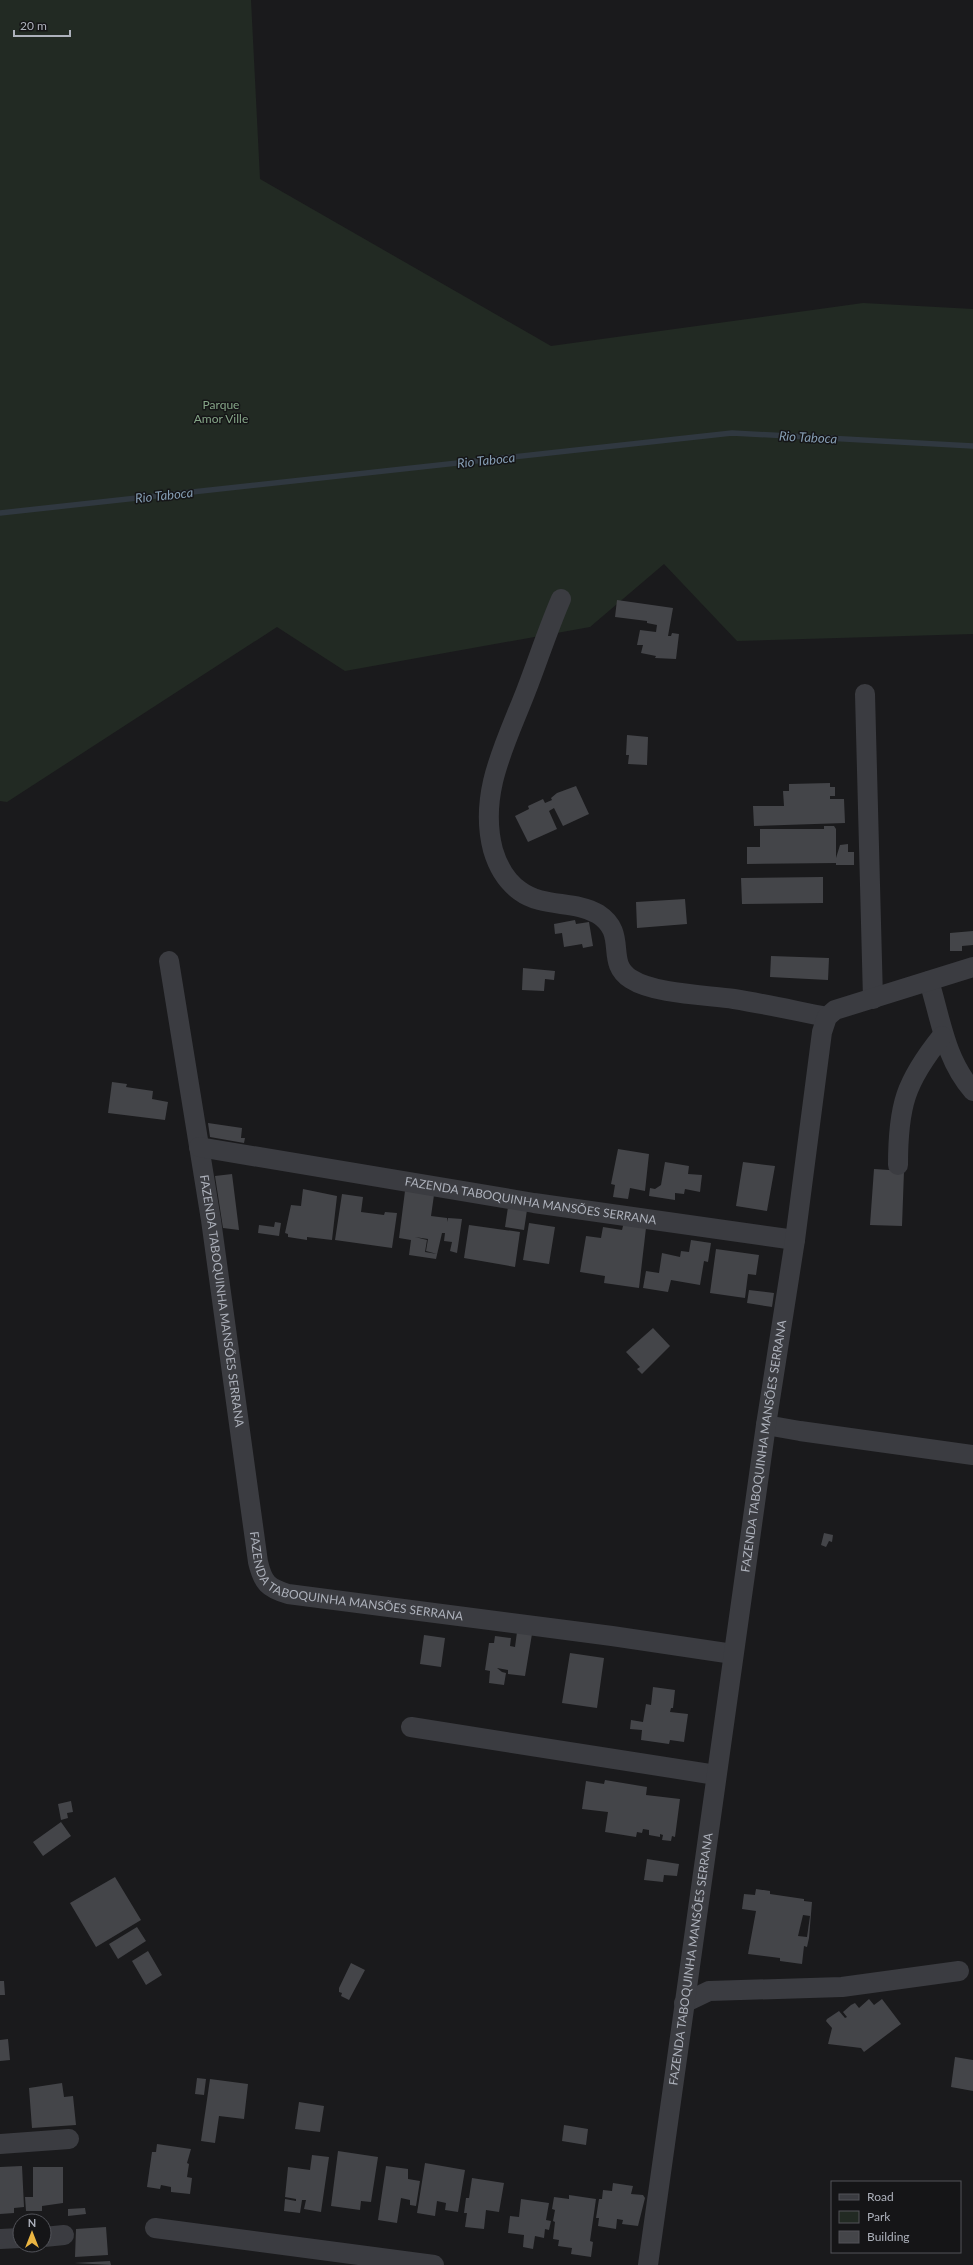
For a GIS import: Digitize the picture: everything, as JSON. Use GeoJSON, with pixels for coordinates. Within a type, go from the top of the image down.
{"type":"FeatureCollection","features":[{"type":"Feature","properties":{"kind":"street"},"geometry":{"type":"LineString","coordinates":[[561,599],[504,744],[492,781],[489,799],[491,841],[503,874],[521,892],[549,903],[588,911],[608,921],[613,928],[618,964],[624,973],[643,985],[734,999],[827,1017],[836,1010],[973,967]]}},
{"type":"Feature","properties":{"kind":"street"},"geometry":{"type":"LineString","coordinates":[[865,694],[873,999]]}},
{"type":"Feature","properties":{"kind":"street"},"geometry":{"type":"LineString","coordinates":[[169,961],[199,1146]]}},
{"type":"Feature","properties":{"kind":"street"},"geometry":{"type":"LineString","coordinates":[[929,980],[942,1036],[955,1066],[962,1078],[973,1090]]}},
{"type":"Feature","properties":{"kind":"street","name":"FAZENDA TABOQUINHA MANSÕES SERRANA"},"geometry":{"type":"LineString","coordinates":[[648,2265],[733,1654],[766,1425],[795,1240],[822,1032],[827,1017]]}},
{"type":"Feature","properties":{"kind":"street"},"geometry":{"type":"LineString","coordinates":[[898,1165],[898,1127],[902,1108],[911,1082],[926,1056],[942,1036]]}},
{"type":"Feature","properties":{"kind":"street","name":"FAZENDA TABOQUINHA MANSÕES SERRANA"},"geometry":{"type":"LineString","coordinates":[[733,1654],[612,1636],[288,1594],[276,1591],[266,1584],[258,1562],[199,1146],[534,1203],[795,1240]]}},
{"type":"Feature","properties":{"kind":"street"},"geometry":{"type":"LineString","coordinates":[[766,1425],[973,1455]]}},
{"type":"Feature","properties":{"kind":"street"},"geometry":{"type":"LineString","coordinates":[[410,1727],[716,1775]]}},
{"type":"Feature","properties":{"kind":"street"},"geometry":{"type":"LineString","coordinates":[[684,2003],[709,1991],[842,1987],[959,1971]]}},
{"type":"Feature","properties":{"kind":"street"},"geometry":{"type":"LineString","coordinates":[[0,2144],[69,2139]]}},
{"type":"Feature","properties":{"kind":"street"},"geometry":{"type":"LineString","coordinates":[[155,2228],[434,2265]]}},
{"type":"Feature","properties":{"kind":"street"},"geometry":{"type":"LineString","coordinates":[[52,2236],[64,2235]]}},
{"type":"Feature","properties":{"kind":"street"},"geometry":{"type":"LineString","coordinates":[[0,2239],[12,2238]]}},
{"type":"Feature","properties":{"kind":"green space","name":"Parque Amor Ville"},"geometry":{"type":"Polygon","coordinates":[[[0,0],[251,0],[260,179],[551,346],[863,303],[973,309],[973,634],[737,641],[664,564],[590,627],[345,671],[277,627],[7,802],[0,801],[0,0]]]}},
{"type":"Feature","properties":{"kind":"building"},"geometry":{"type":"Polygon","coordinates":[[[617,600],[673,608],[668,636],[671,636],[672,633],[679,634],[676,659],[655,658],[656,656],[641,653],[643,645],[637,645],[640,630],[656,632],[657,625],[647,623],[647,621],[615,617],[617,600]]]}},
{"type":"Feature","properties":{"kind":"building"},"geometry":{"type":"Polygon","coordinates":[[[627,735],[648,737],[647,765],[628,764],[629,755],[626,755],[627,735]]]}},
{"type":"Feature","properties":{"kind":"building"},"geometry":{"type":"Polygon","coordinates":[[[830,783],[830,787],[835,787],[835,796],[830,796],[830,799],[844,799],[845,823],[754,826],[753,806],[784,806],[783,791],[789,791],[789,784],[830,783]]]}},
{"type":"Feature","properties":{"kind":"building"},"geometry":{"type":"Polygon","coordinates":[[[576,786],[589,814],[563,826],[554,808],[549,811],[557,829],[528,842],[515,816],[529,809],[528,806],[543,799],[545,803],[552,800],[551,798],[557,793],[576,786]]]}},
{"type":"Feature","properties":{"kind":"building"},"geometry":{"type":"Polygon","coordinates":[[[824,826],[834,826],[836,829],[836,858],[840,845],[848,844],[848,852],[854,852],[854,865],[836,865],[836,863],[747,864],[747,847],[760,847],[760,829],[824,829],[824,826]]]}},
{"type":"Feature","properties":{"kind":"building"},"geometry":{"type":"Polygon","coordinates":[[[823,877],[823,903],[742,904],[741,878],[823,877]]]}},
{"type":"Feature","properties":{"kind":"building"},"geometry":{"type":"Polygon","coordinates":[[[685,899],[687,924],[637,928],[636,902],[685,899]]]}},
{"type":"Feature","properties":{"kind":"building"},"geometry":{"type":"Polygon","coordinates":[[[575,920],[576,924],[589,922],[593,946],[583,948],[582,944],[564,947],[562,933],[555,934],[554,924],[575,920]]]}},
{"type":"Feature","properties":{"kind":"building"},"geometry":{"type":"Polygon","coordinates":[[[973,931],[973,945],[962,946],[962,951],[950,951],[950,933],[973,931]]]}},
{"type":"Feature","properties":{"kind":"building"},"geometry":{"type":"Polygon","coordinates":[[[771,956],[829,958],[828,980],[770,977],[771,956]]]}},
{"type":"Feature","properties":{"kind":"building"},"geometry":{"type":"Polygon","coordinates":[[[523,968],[555,971],[554,980],[545,979],[544,991],[522,990],[523,968]]]}},
{"type":"Feature","properties":{"kind":"building"},"geometry":{"type":"Polygon","coordinates":[[[112,1082],[127,1084],[126,1087],[153,1091],[152,1099],[168,1102],[165,1120],[108,1113],[112,1082]]]}},
{"type":"Feature","properties":{"kind":"building"},"geometry":{"type":"Polygon","coordinates":[[[208,1123],[242,1128],[241,1138],[245,1138],[244,1143],[210,1137],[208,1123]]]}},
{"type":"Feature","properties":{"kind":"building"},"geometry":{"type":"Polygon","coordinates":[[[618,1149],[649,1154],[645,1191],[630,1188],[628,1199],[613,1197],[615,1185],[611,1184],[618,1149]]]}},
{"type":"Feature","properties":{"kind":"building"},"geometry":{"type":"Polygon","coordinates":[[[665,1162],[689,1166],[688,1174],[702,1175],[700,1192],[685,1189],[684,1194],[675,1193],[675,1200],[649,1196],[650,1188],[655,1189],[661,1185],[665,1162]]]}},
{"type":"Feature","properties":{"kind":"building"},"geometry":{"type":"Polygon","coordinates":[[[743,1162],[775,1166],[767,1211],[736,1206],[743,1162]]]}},
{"type":"Feature","properties":{"kind":"building"},"geometry":{"type":"Polygon","coordinates":[[[874,1169],[904,1171],[902,1226],[870,1225],[874,1169]]]}},
{"type":"Feature","properties":{"kind":"building"},"geometry":{"type":"Polygon","coordinates":[[[232,1174],[239,1230],[223,1228],[215,1176],[232,1174]]]}},
{"type":"Feature","properties":{"kind":"building"},"geometry":{"type":"Polygon","coordinates":[[[303,1189],[337,1196],[332,1240],[307,1237],[307,1240],[288,1237],[288,1234],[285,1233],[291,1205],[301,1206],[303,1189]]]}},
{"type":"Feature","properties":{"kind":"building"},"geometry":{"type":"Polygon","coordinates":[[[405,1191],[434,1195],[431,1216],[447,1218],[447,1222],[448,1218],[462,1219],[457,1253],[450,1251],[452,1242],[444,1241],[445,1233],[442,1233],[436,1259],[409,1255],[411,1240],[399,1238],[405,1191]],[[415,1237],[427,1240],[425,1252],[437,1254],[426,1251],[428,1239],[415,1237]]]}},
{"type":"Feature","properties":{"kind":"building"},"geometry":{"type":"Polygon","coordinates":[[[342,1194],[363,1197],[361,1212],[384,1215],[385,1212],[397,1213],[392,1248],[335,1240],[342,1194]]]}},
{"type":"Feature","properties":{"kind":"building"},"geometry":{"type":"Polygon","coordinates":[[[508,1207],[527,1210],[524,1230],[505,1227],[508,1207]]]}},
{"type":"Feature","properties":{"kind":"building"},"geometry":{"type":"Polygon","coordinates":[[[275,1222],[281,1223],[279,1236],[258,1233],[259,1225],[274,1227],[275,1222]]]}},
{"type":"Feature","properties":{"kind":"building"},"geometry":{"type":"Polygon","coordinates":[[[624,1222],[646,1228],[639,1288],[604,1283],[605,1276],[580,1272],[586,1236],[601,1238],[603,1227],[622,1230],[624,1222]]]}},
{"type":"Feature","properties":{"kind":"building"},"geometry":{"type":"Polygon","coordinates":[[[529,1223],[555,1227],[549,1264],[523,1260],[529,1223]]]}},
{"type":"Feature","properties":{"kind":"building"},"geometry":{"type":"Polygon","coordinates":[[[469,1225],[520,1232],[515,1267],[464,1258],[469,1225]]]}},
{"type":"Feature","properties":{"kind":"building"},"geometry":{"type":"Polygon","coordinates":[[[691,1240],[711,1243],[708,1262],[704,1261],[700,1285],[671,1280],[668,1292],[643,1288],[646,1271],[659,1273],[662,1253],[680,1257],[681,1251],[689,1252],[691,1240]]]}},
{"type":"Feature","properties":{"kind":"building"},"geometry":{"type":"Polygon","coordinates":[[[716,1249],[759,1255],[756,1275],[748,1274],[745,1298],[710,1293],[716,1249]]]}},
{"type":"Feature","properties":{"kind":"building"},"geometry":{"type":"Polygon","coordinates":[[[749,1290],[774,1293],[772,1307],[747,1303],[749,1290]]]}},
{"type":"Feature","properties":{"kind":"building"},"geometry":{"type":"Polygon","coordinates":[[[653,1328],[670,1346],[642,1374],[637,1369],[640,1367],[626,1352],[653,1328]]]}},
{"type":"Feature","properties":{"kind":"building"},"geometry":{"type":"Polygon","coordinates":[[[824,1533],[833,1535],[832,1542],[829,1541],[826,1547],[821,1545],[824,1533]]]}},
{"type":"Feature","properties":{"kind":"building"},"geometry":{"type":"Polygon","coordinates":[[[517,1632],[532,1634],[525,1676],[508,1674],[508,1670],[497,1668],[506,1673],[504,1685],[489,1683],[490,1671],[485,1670],[489,1643],[494,1643],[495,1636],[511,1638],[510,1646],[515,1647],[517,1632]]]}},
{"type":"Feature","properties":{"kind":"building"},"geometry":{"type":"Polygon","coordinates":[[[424,1635],[445,1638],[441,1667],[420,1664],[424,1635]]]}},
{"type":"Feature","properties":{"kind":"building"},"geometry":{"type":"Polygon","coordinates":[[[570,1653],[604,1658],[597,1708],[562,1703],[570,1653]]]}},
{"type":"Feature","properties":{"kind":"building"},"geometry":{"type":"Polygon","coordinates":[[[653,1687],[675,1690],[673,1708],[671,1708],[670,1712],[688,1714],[684,1742],[670,1740],[669,1744],[641,1740],[642,1730],[630,1729],[631,1720],[643,1722],[646,1704],[651,1705],[653,1687]]]}},
{"type":"Feature","properties":{"kind":"building"},"geometry":{"type":"Polygon","coordinates":[[[605,1780],[647,1787],[646,1795],[680,1799],[675,1837],[672,1836],[671,1841],[662,1840],[663,1835],[660,1834],[660,1837],[649,1835],[649,1830],[643,1829],[642,1833],[637,1832],[636,1837],[605,1832],[608,1812],[582,1809],[586,1781],[604,1784],[605,1780]]]}},
{"type":"Feature","properties":{"kind":"building"},"geometry":{"type":"Polygon","coordinates":[[[71,1801],[73,1812],[67,1813],[68,1818],[61,1820],[58,1804],[71,1801]]]}},
{"type":"Feature","properties":{"kind":"building"},"geometry":{"type":"Polygon","coordinates":[[[61,1822],[71,1836],[43,1856],[33,1842],[61,1822]]]}},
{"type":"Feature","properties":{"kind":"building"},"geometry":{"type":"Polygon","coordinates":[[[647,1859],[679,1864],[677,1876],[664,1875],[663,1882],[644,1880],[647,1859]]]}},
{"type":"Feature","properties":{"kind":"building"},"geometry":{"type":"Polygon","coordinates":[[[115,1877],[141,1920],[96,1947],[70,1903],[115,1877]]]}},
{"type":"Feature","properties":{"kind":"building"},"geometry":{"type":"Polygon","coordinates":[[[756,1889],[770,1891],[770,1894],[804,1899],[804,1901],[812,1902],[809,1938],[807,1947],[804,1946],[802,1964],[780,1961],[780,1958],[748,1954],[756,1911],[742,1909],[744,1894],[755,1895],[756,1889]],[[803,1915],[798,1936],[807,1937],[810,1916],[803,1915]]]}},
{"type":"Feature","properties":{"kind":"building"},"geometry":{"type":"Polygon","coordinates":[[[137,1927],[146,1941],[118,1959],[109,1944],[137,1927]]]}},
{"type":"Feature","properties":{"kind":"building"},"geometry":{"type":"Polygon","coordinates":[[[148,1951],[162,1975],[146,1985],[132,1961],[148,1951]]]}},
{"type":"Feature","properties":{"kind":"building"},"geometry":{"type":"Polygon","coordinates":[[[351,1963],[365,1970],[349,2000],[341,1996],[342,1993],[339,1992],[339,1988],[351,1963]]]}},
{"type":"Feature","properties":{"kind":"building"},"geometry":{"type":"Polygon","coordinates":[[[0,1981],[4,1981],[5,1995],[0,1995],[0,1981]]]}},
{"type":"Feature","properties":{"kind":"building"},"geometry":{"type":"Polygon","coordinates":[[[869,1999],[874,2005],[882,1999],[901,2024],[864,2052],[861,2048],[828,2044],[832,2028],[826,2021],[827,2019],[839,2011],[845,2018],[847,2017],[843,2012],[851,2005],[855,2003],[859,2008],[869,1999]]]}},
{"type":"Feature","properties":{"kind":"building"},"geometry":{"type":"Polygon","coordinates":[[[8,2039],[10,2060],[0,2061],[0,2040],[8,2039]]]}},
{"type":"Feature","properties":{"kind":"building"},"geometry":{"type":"Polygon","coordinates":[[[955,2057],[973,2060],[973,2091],[951,2087],[955,2057]]]}},
{"type":"Feature","properties":{"kind":"building"},"geometry":{"type":"Polygon","coordinates":[[[197,2078],[206,2079],[204,2095],[195,2094],[197,2078]]]}},
{"type":"Feature","properties":{"kind":"building"},"geometry":{"type":"Polygon","coordinates":[[[210,2079],[248,2084],[244,2119],[219,2116],[215,2143],[201,2141],[210,2079]]]}},
{"type":"Feature","properties":{"kind":"building"},"geometry":{"type":"Polygon","coordinates":[[[62,2083],[64,2097],[73,2096],[76,2125],[32,2128],[29,2088],[62,2083]]]}},
{"type":"Feature","properties":{"kind":"building"},"geometry":{"type":"Polygon","coordinates":[[[299,2102],[324,2106],[320,2132],[295,2129],[299,2102]]]}},
{"type":"Feature","properties":{"kind":"building"},"geometry":{"type":"Polygon","coordinates":[[[564,2125],[588,2129],[586,2145],[562,2141],[564,2125]]]}},
{"type":"Feature","properties":{"kind":"building"},"geometry":{"type":"Polygon","coordinates":[[[157,2144],[191,2149],[187,2163],[189,2164],[187,2177],[192,2178],[190,2194],[171,2192],[171,2187],[161,2185],[160,2189],[147,2187],[152,2152],[156,2152],[157,2144]]]}},
{"type":"Feature","properties":{"kind":"building"},"geometry":{"type":"Polygon","coordinates":[[[338,2151],[378,2157],[371,2202],[361,2201],[360,2210],[331,2206],[338,2151]]]}},
{"type":"Feature","properties":{"kind":"building"},"geometry":{"type":"Polygon","coordinates":[[[312,2155],[329,2157],[321,2212],[304,2209],[306,2200],[302,2200],[300,2213],[284,2211],[285,2199],[296,2201],[296,2199],[285,2197],[288,2167],[310,2170],[312,2155]]]}},
{"type":"Feature","properties":{"kind":"building"},"geometry":{"type":"Polygon","coordinates":[[[425,2163],[465,2170],[458,2212],[445,2210],[446,2203],[437,2201],[435,2216],[417,2213],[425,2163]]]}},
{"type":"Feature","properties":{"kind":"building"},"geometry":{"type":"Polygon","coordinates":[[[22,2166],[24,2207],[14,2208],[14,2213],[0,2214],[0,2167],[22,2166]]]}},
{"type":"Feature","properties":{"kind":"building"},"geometry":{"type":"Polygon","coordinates":[[[386,2166],[408,2169],[408,2179],[420,2181],[416,2206],[410,2205],[410,2200],[401,2198],[397,2223],[378,2220],[386,2166]]]}},
{"type":"Feature","properties":{"kind":"building"},"geometry":{"type":"Polygon","coordinates":[[[33,2167],[63,2167],[63,2203],[42,2206],[42,2211],[26,2211],[25,2197],[33,2197],[33,2167]]]}},
{"type":"Feature","properties":{"kind":"building"},"geometry":{"type":"Polygon","coordinates":[[[472,2178],[504,2183],[499,2212],[486,2210],[484,2229],[465,2227],[467,2213],[464,2213],[466,2198],[469,2198],[472,2178]]]}},
{"type":"Feature","properties":{"kind":"building"},"geometry":{"type":"Polygon","coordinates":[[[613,2183],[633,2186],[631,2194],[643,2195],[645,2198],[638,2226],[622,2224],[623,2220],[617,2219],[616,2229],[598,2226],[599,2218],[596,2218],[599,2199],[602,2199],[603,2190],[612,2191],[613,2183]]]}},
{"type":"Feature","properties":{"kind":"building"},"geometry":{"type":"Polygon","coordinates":[[[569,2195],[596,2199],[590,2241],[593,2242],[591,2257],[571,2254],[572,2248],[558,2246],[559,2240],[553,2239],[555,2222],[553,2221],[555,2210],[552,2209],[554,2197],[569,2199],[569,2195]]]}},
{"type":"Feature","properties":{"kind":"building"},"geometry":{"type":"Polygon","coordinates":[[[521,2199],[549,2203],[546,2220],[551,2221],[549,2230],[545,2229],[544,2238],[535,2236],[533,2249],[523,2247],[524,2235],[508,2233],[510,2216],[519,2217],[521,2199]]]}},
{"type":"Feature","properties":{"kind":"building"},"geometry":{"type":"Polygon","coordinates":[[[85,2208],[86,2214],[68,2216],[68,2209],[85,2208]]]}},
{"type":"Feature","properties":{"kind":"building"},"geometry":{"type":"Polygon","coordinates":[[[106,2227],[108,2255],[75,2257],[76,2229],[106,2227]]]}},
{"type":"Feature","properties":{"kind":"building"},"geometry":{"type":"Polygon","coordinates":[[[110,2261],[111,2265],[74,2263],[110,2261]]]}},
{"type":"Feature","properties":{"kind":"waterway","name":"Rio Taboca"},"geometry":{"type":"LineString","coordinates":[[0,513],[732,433],[973,446]]}}]}
